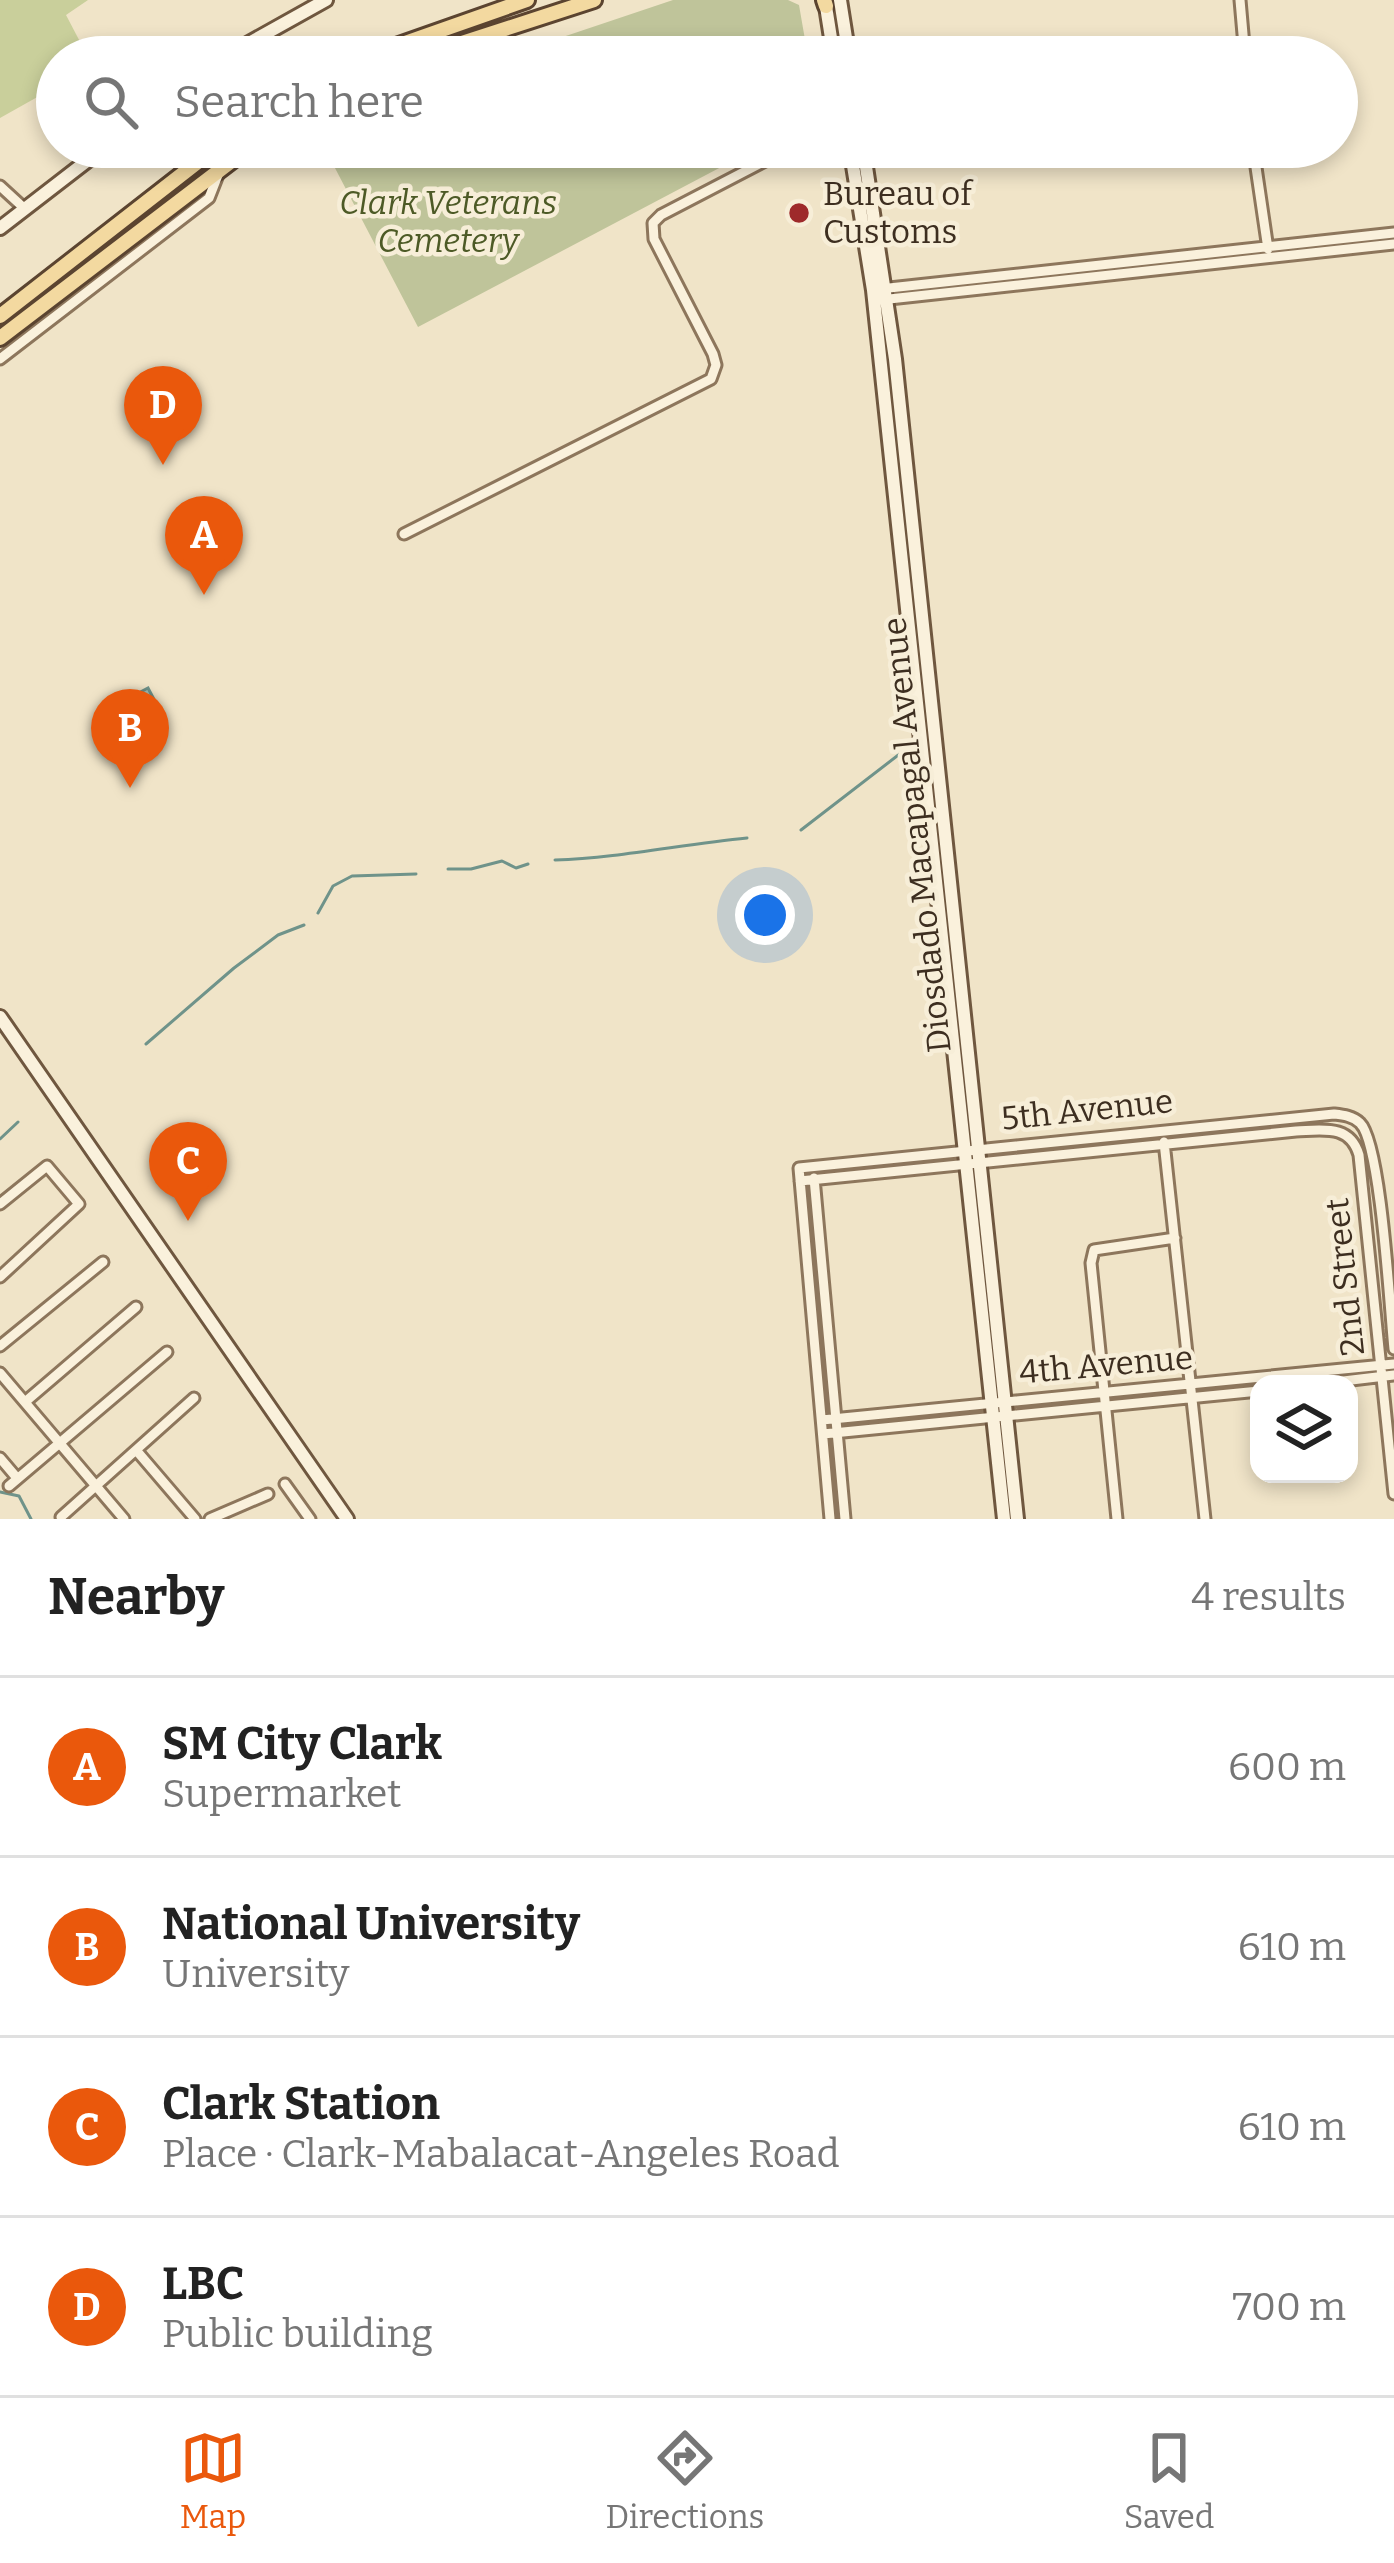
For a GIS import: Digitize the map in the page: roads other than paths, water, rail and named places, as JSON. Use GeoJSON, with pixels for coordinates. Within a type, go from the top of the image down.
{"type":"FeatureCollection","features":[{"type":"Feature","properties":{"kind":"main road"},"geometry":{"type":"LineString","coordinates":[[262,36],[326,0]]}},
{"type":"Feature","properties":{"kind":"main road"},"geometry":{"type":"LineString","coordinates":[[424,36],[526,0]]}},
{"type":"Feature","properties":{"kind":"main road"},"geometry":{"type":"LineString","coordinates":[[483,36],[594,0]]}},
{"type":"Feature","properties":{"kind":"main road"},"geometry":{"type":"LineString","coordinates":[[828,1],[832,36]]}},
{"type":"Feature","properties":{"kind":"main road"},"geometry":{"type":"LineString","coordinates":[[828,1],[841,36]]}},
{"type":"Feature","properties":{"kind":"main road"},"geometry":{"type":"LineString","coordinates":[[0,228],[77,168]]}},
{"type":"Feature","properties":{"kind":"main road"},"geometry":{"type":"LineString","coordinates":[[0,316],[191,168]]}},
{"type":"Feature","properties":{"kind":"main road","name":"Diosdado Macapagal Avenue"},"geometry":{"type":"LineString","coordinates":[[854,168],[880,295]]}},
{"type":"Feature","properties":{"kind":"main road","name":"Diosdado Macapagal Avenue"},"geometry":{"type":"LineString","coordinates":[[865,168],[999,1410],[1016,1519]]}},
{"type":"Feature","properties":{"kind":"main road"},"geometry":{"type":"LineString","coordinates":[[0,338],[64,299],[220,169]]}},
{"type":"Feature","properties":{"kind":"main road"},"geometry":{"type":"LineString","coordinates":[[0,1017],[347,1519]]}},
{"type":"Feature","properties":{"kind":"main road","name":"Diosdado Macapagal Avenue"},"geometry":{"type":"LineString","coordinates":[[999,1410],[1004,1519]]}},
{"type":"Feature","properties":{"kind":"street"},"geometry":{"type":"LineString","coordinates":[[1240,0],[1243,36]]}},
{"type":"Feature","properties":{"kind":"street"},"geometry":{"type":"LineString","coordinates":[[404,534],[711,379],[715,360],[657,245],[653,223],[752,168]]}},
{"type":"Feature","properties":{"kind":"street"},"geometry":{"type":"LineString","coordinates":[[1256,168],[1268,252]]}},
{"type":"Feature","properties":{"kind":"street"},"geometry":{"type":"LineString","coordinates":[[0,359],[64,299],[209,198],[220,169]]}},
{"type":"Feature","properties":{"kind":"street"},"geometry":{"type":"LineString","coordinates":[[0,186],[25,208]]}},
{"type":"Feature","properties":{"kind":"street"},"geometry":{"type":"LineString","coordinates":[[880,295],[1268,252],[1394,233]]}},
{"type":"Feature","properties":{"kind":"street"},"geometry":{"type":"LineString","coordinates":[[1268,252],[1394,244]]}},
{"type":"Feature","properties":{"kind":"street","name":"5th Avenue"},"geometry":{"type":"LineString","coordinates":[[1343,1132],[1296,1131],[1164,1144],[971,1156],[813,1166],[799,1168],[800,1181],[814,1180],[971,1156],[1162,1130],[1334,1114],[1361,1123],[1370,1139]]}},
{"type":"Feature","properties":{"kind":"street"},"geometry":{"type":"LineString","coordinates":[[1162,1130],[1205,1519]]}},
{"type":"Feature","properties":{"kind":"street","name":"2nd Street"},"geometry":{"type":"LineString","coordinates":[[1343,1132],[1356,1145],[1366,1214],[1386,1372],[1394,1493]]}},
{"type":"Feature","properties":{"kind":"street","name":"2nd Street"},"geometry":{"type":"LineString","coordinates":[[1370,1139],[1390,1272],[1394,1348]]}},
{"type":"Feature","properties":{"kind":"street"},"geometry":{"type":"LineString","coordinates":[[0,1204],[47,1166],[79,1204],[0,1276]]}},
{"type":"Feature","properties":{"kind":"street"},"geometry":{"type":"LineString","coordinates":[[813,1166],[845,1519]]}},
{"type":"Feature","properties":{"kind":"street"},"geometry":{"type":"LineString","coordinates":[[800,1181],[830,1519]]}},
{"type":"Feature","properties":{"kind":"street"},"geometry":{"type":"LineString","coordinates":[[1366,1214],[1379,1212]]}},
{"type":"Feature","properties":{"kind":"street"},"geometry":{"type":"LineString","coordinates":[[1118,1519],[1091,1262],[1094,1250],[1175,1238]]}},
{"type":"Feature","properties":{"kind":"street"},"geometry":{"type":"LineString","coordinates":[[0,1346],[103,1262]]}},
{"type":"Feature","properties":{"kind":"street"},"geometry":{"type":"LineString","coordinates":[[1372,1274],[1390,1272]]}},
{"type":"Feature","properties":{"kind":"street"},"geometry":{"type":"LineString","coordinates":[[25,1402],[136,1307]]}},
{"type":"Feature","properties":{"kind":"street"},"geometry":{"type":"LineString","coordinates":[[0,1458],[13,1482],[167,1352]]}},
{"type":"Feature","properties":{"kind":"street","name":"4th Avenue"},"geometry":{"type":"LineString","coordinates":[[1346,1375],[1386,1372],[1394,1364]]}},
{"type":"Feature","properties":{"kind":"street"},"geometry":{"type":"LineString","coordinates":[[0,1373],[124,1519]]}},
{"type":"Feature","properties":{"kind":"street","name":"4th Avenue"},"geometry":{"type":"LineString","coordinates":[[823,1435],[1105,1393],[1250,1381]]}},
{"type":"Feature","properties":{"kind":"street","name":"4th Avenue"},"geometry":{"type":"LineString","coordinates":[[822,1420],[1106,1406],[1250,1392]]}},
{"type":"Feature","properties":{"kind":"street"},"geometry":{"type":"LineString","coordinates":[[62,1517],[194,1397]]}},
{"type":"Feature","properties":{"kind":"street"},"geometry":{"type":"LineString","coordinates":[[136,1450],[195,1519]]}},
{"type":"Feature","properties":{"kind":"street"},"geometry":{"type":"LineString","coordinates":[[285,1484],[310,1519]]}},
{"type":"Feature","properties":{"kind":"street"},"geometry":{"type":"LineString","coordinates":[[210,1519],[268,1494]]}},
{"type":"Feature","properties":{"kind":"water"},"geometry":{"type":"Polygon","coordinates":[[[148,688],[159,709],[126,727],[114,706],[148,688]]]}},
{"type":"Feature","properties":{"kind":"waterway"},"geometry":{"type":"LineString","coordinates":[[801,830],[910,746]]}},
{"type":"Feature","properties":{"kind":"waterway"},"geometry":{"type":"LineString","coordinates":[[555,860],[747,838]]}},
{"type":"Feature","properties":{"kind":"waterway"},"geometry":{"type":"LineString","coordinates":[[448,869],[502,861],[516,868],[528,864]]}},
{"type":"Feature","properties":{"kind":"waterway"},"geometry":{"type":"LineString","coordinates":[[318,913],[333,886],[352,876],[416,874]]}},
{"type":"Feature","properties":{"kind":"waterway"},"geometry":{"type":"LineString","coordinates":[[146,1044],[234,968],[278,935],[304,925]]}},
{"type":"Feature","properties":{"kind":"waterway"},"geometry":{"type":"LineString","coordinates":[[0,1139],[18,1122]]}},
{"type":"Feature","properties":{"kind":"waterway"},"geometry":{"type":"LineString","coordinates":[[0,1492],[19,1496],[31,1519]]}},
{"type":"Feature","properties":{"kind":"place","name":"Bureau of Customs"},"geometry":{"type":"Point","coordinates":[799,213]}},
{"type":"Feature","properties":{"kind":"place","name":"LBC"},"geometry":{"type":"Point","coordinates":[163,465]}},
{"type":"Feature","properties":{"kind":"place","name":"SM City Clark"},"geometry":{"type":"Point","coordinates":[204,595]}},
{"type":"Feature","properties":{"kind":"place","name":"National University"},"geometry":{"type":"Point","coordinates":[130,788]}},
{"type":"Feature","properties":{"kind":"place","name":"Clark Station"},"geometry":{"type":"Point","coordinates":[188,1221]}},
{"type":"Feature","properties":{"kind":"park label","name":"Clark Veterans Cemetery"},"geometry":{"type":"Point","coordinates":[448,222]}}]}
